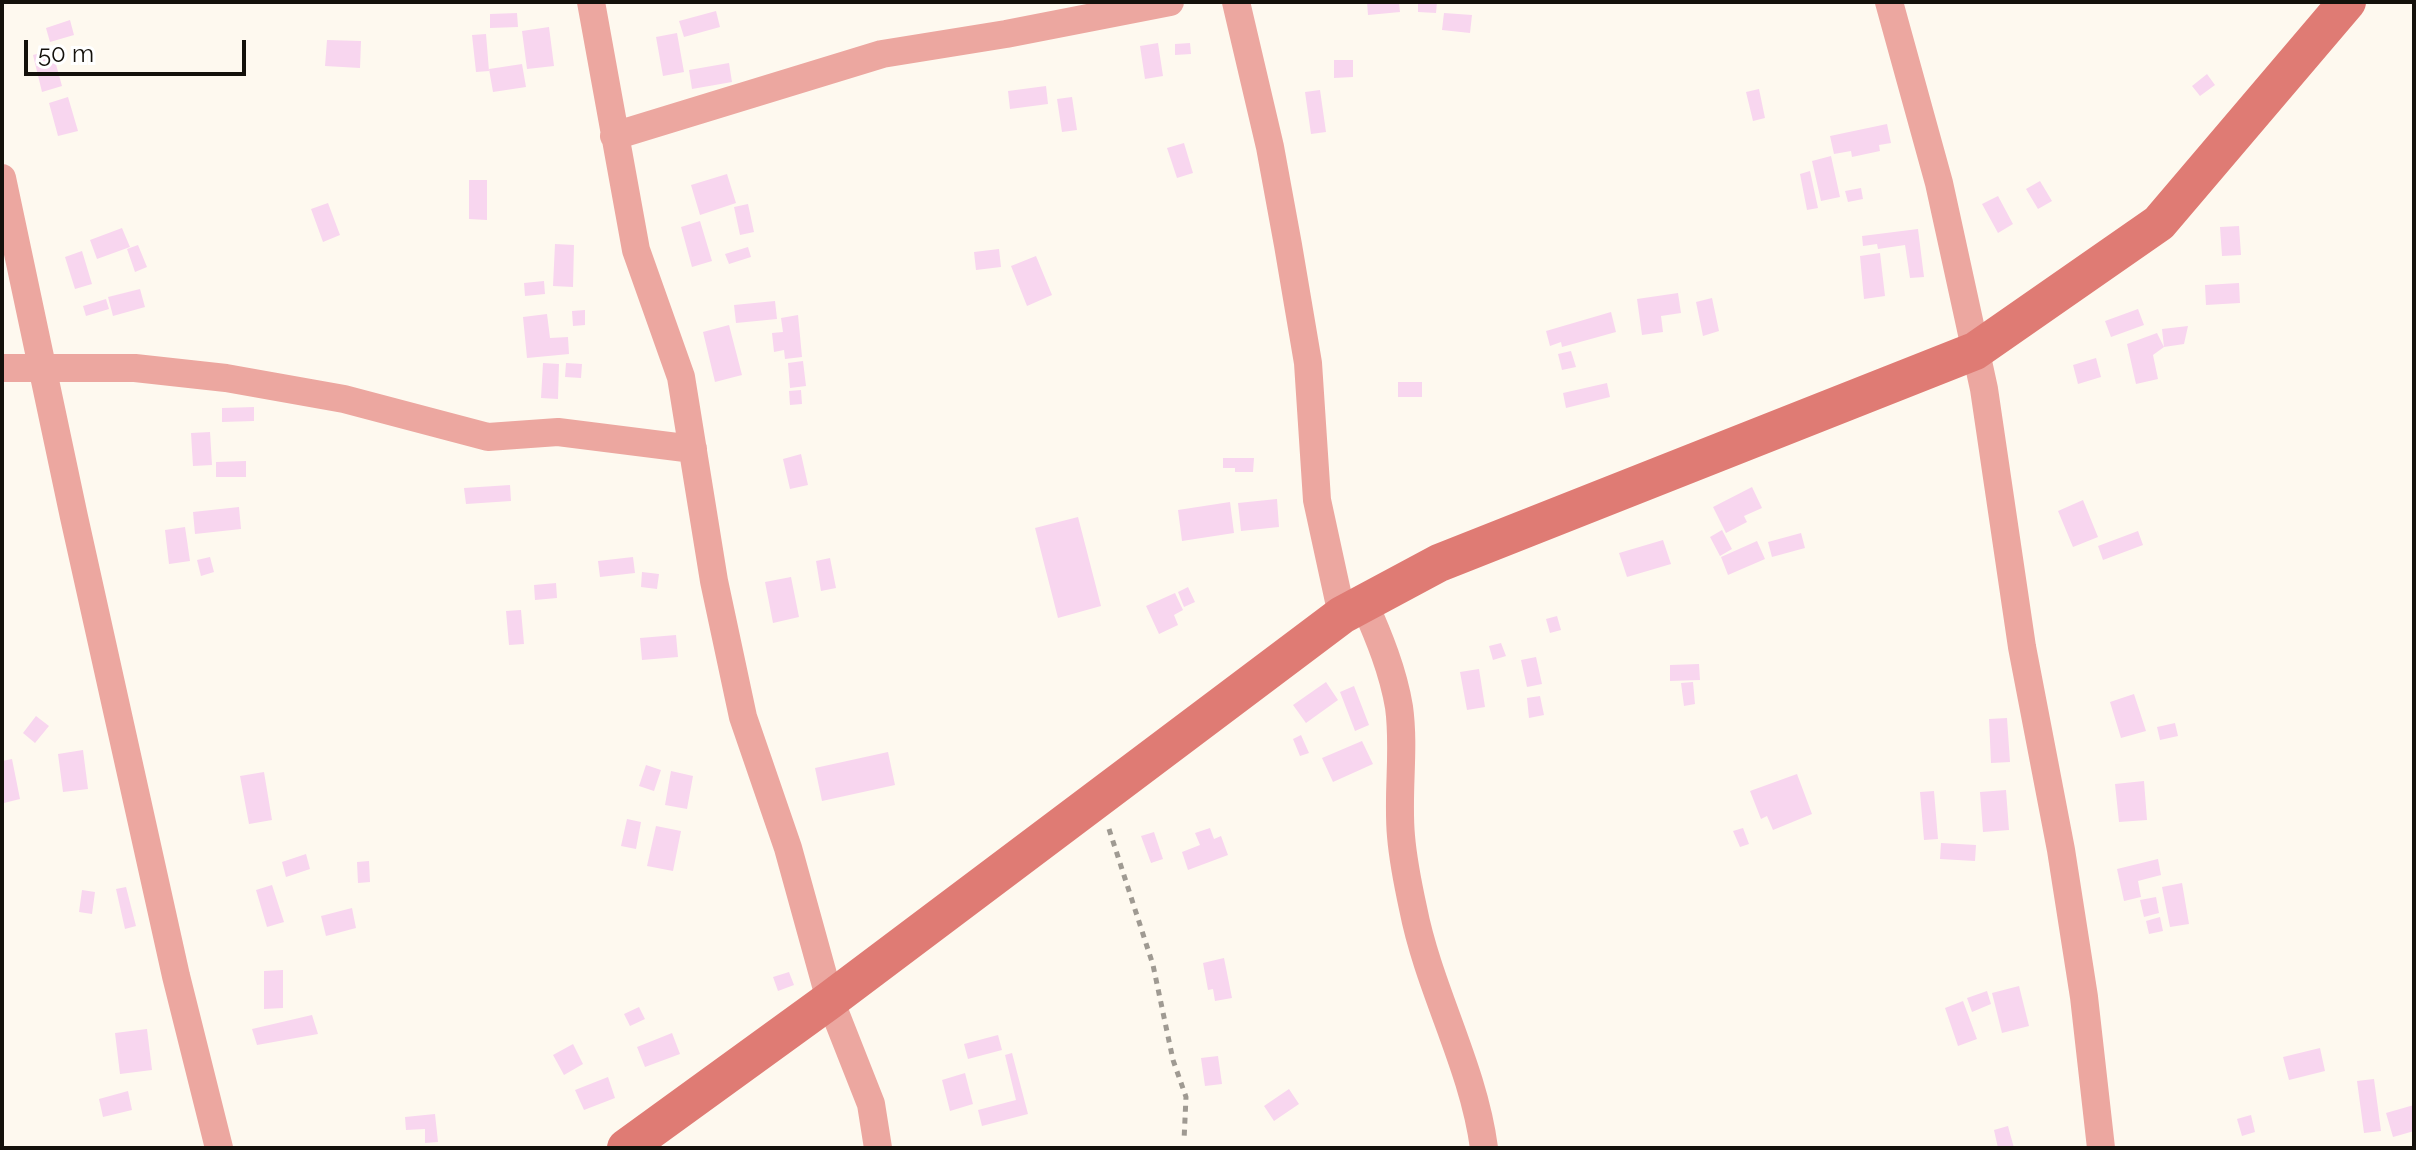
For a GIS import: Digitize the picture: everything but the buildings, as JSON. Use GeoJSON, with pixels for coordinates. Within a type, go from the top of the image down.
{"type":"FeatureCollection","features":[{"type":"Feature","properties":{"kind":"street"},"geometry":{"type":"LineString","coordinates":[[591,2],[636,250],[681,377],[714,581],[743,717],[788,848],[830,1000],[871,1104],[878,1148]]}},
{"type":"Feature","properties":{"kind":"street"},"geometry":{"type":"LineString","coordinates":[[614,136],[882,54],[1170,2]]}},
{"type":"Feature","properties":{"kind":"street"},"geometry":{"type":"LineString","coordinates":[[1236,2],[1270,147],[1308,363],[1317,500],[1353,609],[1384,649],[1399,708],[1402,774],[1400,835],[1413,911],[1479,1114],[1484,1148]]}},
{"type":"Feature","properties":{"kind":"street"},"geometry":{"type":"LineString","coordinates":[[1889,2],[1939,183],[1984,389],[2022,647],[2061,850],[2101,1148]]}},
{"type":"Feature","properties":{"kind":"street"},"geometry":{"type":"LineString","coordinates":[[626,1148],[830,1000],[1353,609],[1439,563],[1975,351],[2159,223],[2347,2]]}},
{"type":"Feature","properties":{"kind":"street"},"geometry":{"type":"LineString","coordinates":[[2,178],[173,961],[219,1148]]}},
{"type":"Feature","properties":{"kind":"street"},"geometry":{"type":"LineString","coordinates":[[2,368],[135,368],[226,378],[344,399],[488,437],[558,432],[693,449]]}},
{"type":"Feature","properties":{"kind":"path"},"geometry":{"type":"LineString","coordinates":[[1099,798],[1153,965],[1173,1060],[1186,1097],[1184,1141]]}}]}
